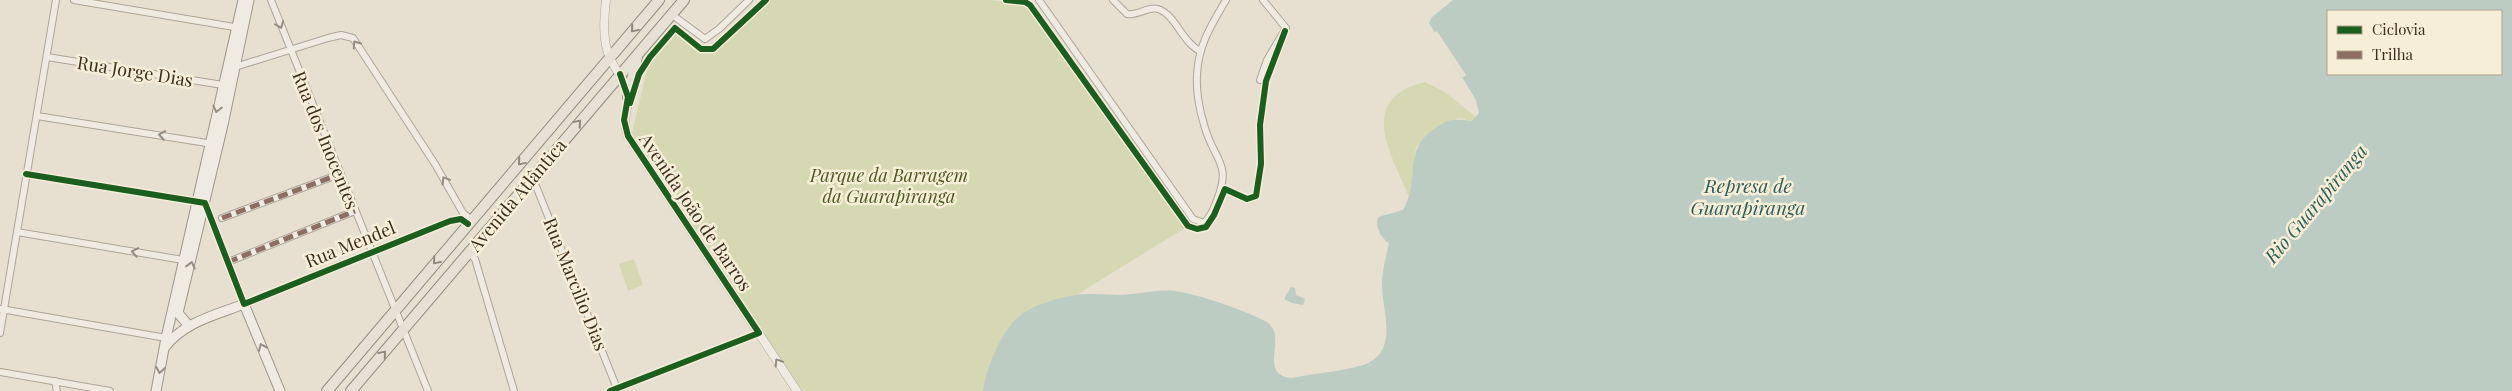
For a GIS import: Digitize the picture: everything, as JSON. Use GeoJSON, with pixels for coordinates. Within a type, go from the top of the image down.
{"type":"FeatureCollection","features":[{"type":"Feature","properties":{"kind":"main road"},"geometry":{"type":"LineString","coordinates":[[189,326],[178,313],[214,144],[235,68],[243,0]]}},
{"type":"Feature","properties":{"kind":"main road"},"geometry":{"type":"LineString","coordinates":[[214,144],[223,85],[249,0]]}},
{"type":"Feature","properties":{"kind":"main road","name":"Avenida Atlântica"},"geometry":{"type":"LineString","coordinates":[[327,391],[659,0]]}},
{"type":"Feature","properties":{"kind":"main road","name":"Avenida Atlântica"},"geometry":{"type":"LineString","coordinates":[[351,391],[684,0]]}},
{"type":"Feature","properties":{"kind":"main road"},"geometry":{"type":"LineString","coordinates":[[628,97],[637,54]]}},
{"type":"Feature","properties":{"kind":"main road"},"geometry":{"type":"LineString","coordinates":[[156,391],[163,349],[183,260],[201,202]]}},
{"type":"Feature","properties":{"kind":"main road"},"geometry":{"type":"LineString","coordinates":[[244,304],[280,391]]}},
{"type":"Feature","properties":{"kind":"main road","name":"Rua Mendel"},"geometry":{"type":"LineString","coordinates":[[163,349],[176,334],[189,326],[244,304]]}},
{"type":"Feature","properties":{"kind":"street"},"geometry":{"type":"LineString","coordinates":[[0,333],[2,309],[17,232],[56,0]]}},
{"type":"Feature","properties":{"kind":"street"},"geometry":{"type":"LineString","coordinates":[[74,0],[240,28]]}},
{"type":"Feature","properties":{"kind":"street","name":"Rua dos Inocentes"},"geometry":{"type":"LineString","coordinates":[[271,0],[289,49],[428,391]]}},
{"type":"Feature","properties":{"kind":"street","name":"Avenida João de Barros"},"geometry":{"type":"LineString","coordinates":[[606,0],[604,30],[610,58],[620,74],[628,97],[624,120],[628,136],[797,391]]}},
{"type":"Feature","properties":{"kind":"street"},"geometry":{"type":"LineString","coordinates":[[671,14],[705,39],[719,29],[749,0]]}},
{"type":"Feature","properties":{"kind":"street"},"geometry":{"type":"LineString","coordinates":[[1040,0],[1193,219],[1204,223],[1210,216],[1224,180],[1221,163],[1209,139],[1202,117],[1197,79],[1200,51],[1212,23],[1226,0]]}},
{"type":"Feature","properties":{"kind":"street"},"geometry":{"type":"LineString","coordinates":[[1113,0],[1127,14],[1136,14],[1152,8],[1162,11],[1189,44],[1200,51]]}},
{"type":"Feature","properties":{"kind":"street"},"geometry":{"type":"LineString","coordinates":[[1260,80],[1267,60],[1285,31],[1285,24],[1263,0]]}},
{"type":"Feature","properties":{"kind":"street"},"geometry":{"type":"LineString","coordinates":[[235,68],[289,49],[341,35],[352,38],[435,164],[470,222]]}},
{"type":"Feature","properties":{"kind":"street","name":"Rua Jorge Dias"},"geometry":{"type":"LineString","coordinates":[[47,56],[223,85]]}},
{"type":"Feature","properties":{"kind":"street"},"geometry":{"type":"LineString","coordinates":[[37,116],[214,144]]}},
{"type":"Feature","properties":{"kind":"street"},"geometry":{"type":"LineString","coordinates":[[26,174],[201,202],[228,262],[244,304]]}},
{"type":"Feature","properties":{"kind":"street"},"geometry":{"type":"LineString","coordinates":[[222,218],[340,174]]}},
{"type":"Feature","properties":{"kind":"street","name":"Rua Marcilio Dias"},"geometry":{"type":"LineString","coordinates":[[531,180],[536,186],[615,390]]}},
{"type":"Feature","properties":{"kind":"street"},"geometry":{"type":"LineString","coordinates":[[228,262],[355,211]]}},
{"type":"Feature","properties":{"kind":"street","name":"Rua Mendel"},"geometry":{"type":"LineString","coordinates":[[244,304],[456,219],[470,222]]}},
{"type":"Feature","properties":{"kind":"street"},"geometry":{"type":"LineString","coordinates":[[17,232],[183,260]]}},
{"type":"Feature","properties":{"kind":"street"},"geometry":{"type":"LineString","coordinates":[[469,252],[475,259],[514,391]]}},
{"type":"Feature","properties":{"kind":"street"},"geometry":{"type":"LineString","coordinates":[[2,309],[166,338]]}},
{"type":"Feature","properties":{"kind":"street"},"geometry":{"type":"LineString","coordinates":[[615,390],[759,333]]}},
{"type":"Feature","properties":{"kind":"street"},"geometry":{"type":"LineString","coordinates":[[0,372],[110,391]]}},
{"type":"Feature","properties":{"kind":"street"},"geometry":{"type":"LineString","coordinates":[[55,381],[57,391]]}},
{"type":"Feature","properties":{"kind":"green space","name":"Parque da Barragem da Guarapiranga"},"geometry":{"type":"Polygon","coordinates":[[[770,0],[989,0],[1030,5],[1188,226],[1078,294],[1120,295],[1175,291],[1224,305],[1266,322],[1255,323],[1068,391],[802,391],[632,133],[650,57],[675,28],[706,51],[770,0]]]}},
{"type":"Feature","properties":{"kind":"green space"},"geometry":{"type":"Polygon","coordinates":[[[1425,82],[1445,92],[1477,118],[1472,121],[1458,118],[1416,147],[1410,199],[1388,147],[1384,130],[1385,115],[1391,101],[1404,90],[1425,82]]]}},
{"type":"Feature","properties":{"kind":"green space"},"geometry":{"type":"Polygon","coordinates":[[[634,259],[643,285],[628,291],[619,264],[634,259]]]}},
{"type":"Feature","properties":{"kind":"water","name":"Represa de Guarapiranga"},"geometry":{"type":"Polygon","coordinates":[[[1453,0],[2512,0],[2512,391],[983,391],[987,372],[995,353],[1004,334],[1016,319],[1044,303],[1081,294],[1118,295],[1175,291],[1208,299],[1245,312],[1265,321],[1272,327],[1275,335],[1274,362],[1276,369],[1281,375],[1292,378],[1355,367],[1374,359],[1382,351],[1385,341],[1386,319],[1382,279],[1389,243],[1379,232],[1378,217],[1403,210],[1411,188],[1415,157],[1418,147],[1424,138],[1447,121],[1472,121],[1479,113],[1476,100],[1429,23],[1432,17],[1453,0]]]}},
{"type":"Feature","properties":{"kind":"water"},"geometry":{"type":"Polygon","coordinates":[[[1291,287],[1295,288],[1296,295],[1305,299],[1303,305],[1284,299],[1291,287]]]}},
{"type":"Feature","properties":{"kind":"pier"},"geometry":{"type":"Polygon","coordinates":[[[1437,31],[1466,75],[1463,78],[1434,33],[1437,31]]]}},
{"type":"Feature","properties":{"kind":"marked path"},"geometry":{"type":"LineString","coordinates":[[222,218],[340,174]]}},
{"type":"Feature","properties":{"kind":"marked path"},"geometry":{"type":"LineString","coordinates":[[228,262],[355,211]]}},
{"type":"Feature","properties":{"kind":"cycle path"},"geometry":{"type":"LineString","coordinates":[[630,103],[639,74],[650,57],[675,28],[701,49],[713,49],[766,0]]}},
{"type":"Feature","properties":{"kind":"cycle path"},"geometry":{"type":"LineString","coordinates":[[1006,0],[1025,2],[1030,5],[1188,226],[1197,229],[1206,227],[1214,215],[1225,189],[1247,199],[1256,196],[1261,164],[1260,125],[1266,81],[1285,31]]}},
{"type":"Feature","properties":{"kind":"cycle path"},"geometry":{"type":"LineString","coordinates":[[610,391],[759,333],[628,136],[624,120],[628,97],[620,74]]}},
{"type":"Feature","properties":{"kind":"cycle path"},"geometry":{"type":"LineString","coordinates":[[26,174],[205,203],[244,304],[450,221],[461,219],[468,224]]}},
{"type":"Feature","properties":{"kind":"water label","name":"Rio Guarapiranga"},"geometry":{"type":"Point","coordinates":[2315,203]}}]}
